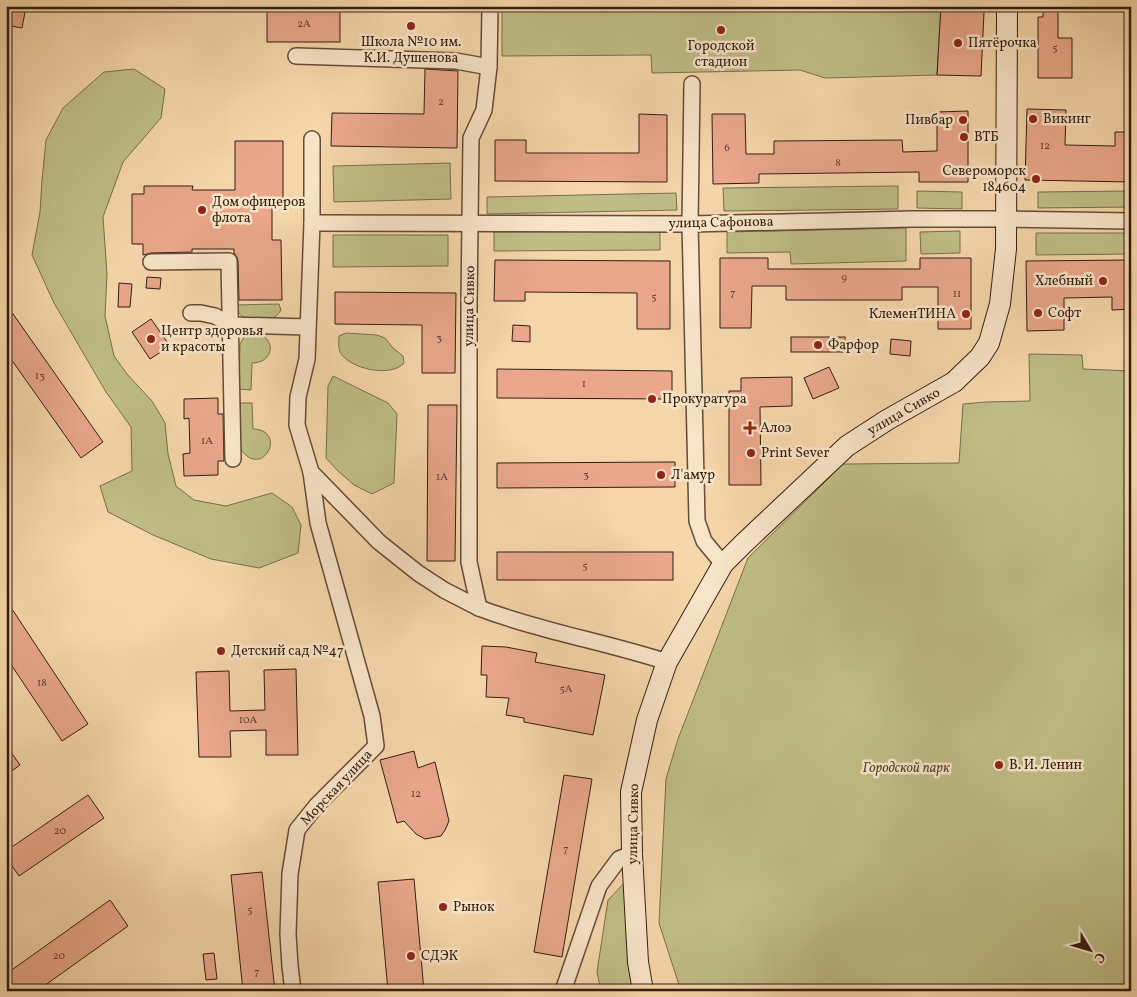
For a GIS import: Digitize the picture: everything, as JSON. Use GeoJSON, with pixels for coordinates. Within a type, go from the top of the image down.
{"type":"FeatureCollection","features":[{"type":"Feature","properties":{"kind":"street","name":"улица Сивко"},"geometry":{"type":"LineString","coordinates":[[479,608],[469,562],[471,138],[484,110],[489,67],[490,6]]}},
{"type":"Feature","properties":{"kind":"street","name":"улица Сивко"},"geometry":{"type":"LineString","coordinates":[[644,991],[638,962],[632,854],[631,792],[647,720],[667,662],[723,564],[847,446],[887,420],[954,382],[980,357],[989,343],[1000,304],[1006,249],[1007,6]]}},
{"type":"Feature","properties":{"kind":"street"},"geometry":{"type":"LineString","coordinates":[[296,56],[456,61],[489,67]]}},
{"type":"Feature","properties":{"kind":"street"},"geometry":{"type":"LineString","coordinates":[[692,84],[690,224],[697,521],[704,542],[723,564]]}},
{"type":"Feature","properties":{"kind":"street"},"geometry":{"type":"LineString","coordinates":[[312,139],[312,223],[307,358],[298,397],[297,425],[311,472],[378,542],[418,573],[444,590],[479,608],[503,617],[667,662]]}},
{"type":"Feature","properties":{"kind":"street","name":"улица Сафонова"},"geometry":{"type":"LineString","coordinates":[[312,223],[690,224],[912,219],[1131,221]]}},
{"type":"Feature","properties":{"kind":"street"},"geometry":{"type":"LineString","coordinates":[[151,262],[229,261],[233,459]]}},
{"type":"Feature","properties":{"kind":"street"},"geometry":{"type":"LineString","coordinates":[[191,314],[201,313],[215,316],[231,325],[308,327]]}},
{"type":"Feature","properties":{"kind":"street","name":"Морская улица"},"geometry":{"type":"LineString","coordinates":[[293,991],[288,934],[290,874],[297,830],[317,805],[376,746],[372,716],[318,523],[311,472]]}},
{"type":"Feature","properties":{"kind":"street"},"geometry":{"type":"LineString","coordinates":[[563,991],[599,886],[619,859],[632,854]]}},
{"type":"Feature","properties":{"kind":"green space","name":"Городской стадион"},"geometry":{"type":"Polygon","coordinates":[[[502,6],[941,6],[937,75],[825,78],[800,70],[652,73],[651,55],[502,56],[502,6]]]}},
{"type":"Feature","properties":{"kind":"green space"},"geometry":{"type":"Polygon","coordinates":[[[134,69],[165,89],[161,118],[123,162],[103,217],[107,274],[105,316],[114,356],[127,374],[152,401],[165,423],[168,454],[176,486],[194,500],[226,506],[272,493],[292,507],[301,525],[298,553],[259,568],[211,559],[153,535],[108,512],[100,486],[132,471],[131,427],[106,392],[54,303],[32,255],[40,212],[46,140],[63,108],[104,72],[134,69]]]}},
{"type":"Feature","properties":{"kind":"green space"},"geometry":{"type":"Polygon","coordinates":[[[450,163],[451,199],[334,202],[333,166],[450,163]]]}},
{"type":"Feature","properties":{"kind":"green space"},"geometry":{"type":"Polygon","coordinates":[[[898,186],[898,209],[724,211],[723,188],[898,186]]]}},
{"type":"Feature","properties":{"kind":"green space"},"geometry":{"type":"Polygon","coordinates":[[[917,191],[962,192],[962,209],[917,208],[917,191]]]}},
{"type":"Feature","properties":{"kind":"green space"},"geometry":{"type":"Polygon","coordinates":[[[1131,191],[1131,207],[1038,208],[1038,192],[1131,191]]]}},
{"type":"Feature","properties":{"kind":"green space"},"geometry":{"type":"Polygon","coordinates":[[[676,193],[677,210],[487,214],[487,197],[676,193]]]}},
{"type":"Feature","properties":{"kind":"green space"},"geometry":{"type":"Polygon","coordinates":[[[906,228],[906,261],[791,264],[790,252],[727,253],[727,232],[906,228]]]}},
{"type":"Feature","properties":{"kind":"green space"},"geometry":{"type":"Polygon","coordinates":[[[660,231],[660,250],[494,251],[494,232],[660,231]]]}},
{"type":"Feature","properties":{"kind":"green space"},"geometry":{"type":"Polygon","coordinates":[[[960,231],[960,253],[921,254],[920,232],[960,231]]]}},
{"type":"Feature","properties":{"kind":"green space"},"geometry":{"type":"Polygon","coordinates":[[[1036,233],[1131,233],[1131,254],[1036,255],[1036,233]]]}},
{"type":"Feature","properties":{"kind":"green space"},"geometry":{"type":"Polygon","coordinates":[[[333,235],[448,235],[448,266],[333,267],[333,235]]]}},
{"type":"Feature","properties":{"kind":"green space"},"geometry":{"type":"Polygon","coordinates":[[[279,304],[281,310],[276,316],[263,322],[256,322],[243,317],[234,305],[279,304]]]}},
{"type":"Feature","properties":{"kind":"green space"},"geometry":{"type":"Polygon","coordinates":[[[254,333],[267,339],[270,344],[269,354],[260,362],[252,363],[251,390],[239,389],[240,344],[244,337],[254,333]]]}},
{"type":"Feature","properties":{"kind":"green space"},"geometry":{"type":"Polygon","coordinates":[[[346,333],[377,335],[385,338],[403,356],[404,363],[398,368],[380,371],[352,363],[339,350],[339,336],[346,333]]]}},
{"type":"Feature","properties":{"kind":"green space","name":"Городской парк"},"geometry":{"type":"Polygon","coordinates":[[[1029,354],[1082,355],[1083,369],[1131,371],[1131,991],[681,991],[659,923],[666,779],[678,739],[748,558],[843,464],[959,463],[963,404],[1030,401],[1029,354]]]}},
{"type":"Feature","properties":{"kind":"green space"},"geometry":{"type":"Polygon","coordinates":[[[333,376],[388,403],[397,414],[394,483],[372,494],[354,485],[326,458],[328,386],[333,376]]]}},
{"type":"Feature","properties":{"kind":"green space"},"geometry":{"type":"Polygon","coordinates":[[[240,403],[252,403],[253,429],[263,431],[268,436],[270,442],[269,449],[261,458],[254,459],[247,456],[240,447],[240,403]]]}},
{"type":"Feature","properties":{"kind":"green space"},"geometry":{"type":"Polygon","coordinates":[[[627,880],[634,991],[601,991],[597,972],[608,900],[627,880]]]}},
{"type":"Feature","properties":{"kind":"building"},"geometry":{"type":"Polygon","coordinates":[[[267,6],[340,6],[340,42],[267,42],[267,6]]]}},
{"type":"Feature","properties":{"kind":"building"},"geometry":{"type":"Polygon","coordinates":[[[941,6],[983,6],[981,76],[937,75],[941,6]]]}},
{"type":"Feature","properties":{"kind":"building"},"geometry":{"type":"Polygon","coordinates":[[[1043,6],[1058,6],[1058,38],[1072,38],[1072,78],[1038,78],[1038,17],[1043,17],[1043,6]]]}},
{"type":"Feature","properties":{"kind":"building"},"geometry":{"type":"Polygon","coordinates":[[[9,9],[25,12],[22,28],[6,25],[9,9]]]}},
{"type":"Feature","properties":{"kind":"building"},"geometry":{"type":"Polygon","coordinates":[[[425,69],[458,71],[457,148],[331,146],[332,113],[424,114],[425,69]]]}},
{"type":"Feature","properties":{"kind":"building"},"geometry":{"type":"Polygon","coordinates":[[[1027,109],[1066,110],[1065,145],[1115,146],[1115,132],[1131,132],[1131,182],[1025,180],[1027,109]]]}},
{"type":"Feature","properties":{"kind":"building"},"geometry":{"type":"Polygon","coordinates":[[[968,111],[968,182],[919,182],[919,172],[759,174],[759,183],[713,184],[712,114],[745,114],[746,154],[774,154],[774,141],[902,140],[903,152],[937,151],[937,112],[968,111]]]}},
{"type":"Feature","properties":{"kind":"building"},"geometry":{"type":"Polygon","coordinates":[[[639,114],[667,115],[667,182],[495,181],[495,140],[526,140],[526,153],[639,153],[639,114]]]}},
{"type":"Feature","properties":{"kind":"building","name":"Дом офицеров флота"},"geometry":{"type":"Polygon","coordinates":[[[235,141],[283,141],[283,200],[272,200],[272,240],[281,240],[282,300],[239,300],[238,261],[234,249],[192,249],[192,252],[151,253],[143,255],[143,244],[132,244],[132,194],[144,194],[144,186],[193,186],[192,190],[235,190],[235,141]]]}},
{"type":"Feature","properties":{"kind":"building"},"geometry":{"type":"Polygon","coordinates":[[[720,258],[768,258],[768,269],[920,269],[920,258],[971,258],[971,329],[938,329],[938,287],[902,287],[902,300],[786,300],[786,286],[752,286],[751,328],[720,328],[720,258]]]}},
{"type":"Feature","properties":{"kind":"building"},"geometry":{"type":"Polygon","coordinates":[[[495,260],[670,261],[670,329],[637,329],[637,293],[525,292],[525,301],[494,301],[495,260]]]}},
{"type":"Feature","properties":{"kind":"building"},"geometry":{"type":"Polygon","coordinates":[[[1131,260],[1131,309],[1112,310],[1112,297],[1064,298],[1064,330],[1027,331],[1026,261],[1131,260]]]}},
{"type":"Feature","properties":{"kind":"building"},"geometry":{"type":"Polygon","coordinates":[[[147,277],[161,278],[160,289],[146,288],[147,277]]]}},
{"type":"Feature","properties":{"kind":"building"},"geometry":{"type":"Polygon","coordinates":[[[119,283],[132,284],[130,307],[118,307],[119,283]]]}},
{"type":"Feature","properties":{"kind":"building"},"geometry":{"type":"Polygon","coordinates":[[[335,292],[456,293],[455,373],[422,373],[422,325],[335,324],[335,292]]]}},
{"type":"Feature","properties":{"kind":"building"},"geometry":{"type":"Polygon","coordinates":[[[6,304],[103,442],[81,458],[6,352],[6,304]]]}},
{"type":"Feature","properties":{"kind":"building","name":"Центр здоровья и красоты"},"geometry":{"type":"Polygon","coordinates":[[[151,319],[170,346],[150,359],[132,332],[151,319]]]}},
{"type":"Feature","properties":{"kind":"building"},"geometry":{"type":"Polygon","coordinates":[[[513,325],[530,326],[530,342],[512,341],[513,325]]]}},
{"type":"Feature","properties":{"kind":"building"},"geometry":{"type":"Polygon","coordinates":[[[791,337],[845,337],[845,352],[791,352],[791,337]]]}},
{"type":"Feature","properties":{"kind":"building"},"geometry":{"type":"Polygon","coordinates":[[[891,339],[911,341],[910,356],[890,354],[891,339]]]}},
{"type":"Feature","properties":{"kind":"building"},"geometry":{"type":"Polygon","coordinates":[[[829,367],[839,388],[813,399],[804,378],[829,367]]]}},
{"type":"Feature","properties":{"kind":"building"},"geometry":{"type":"Polygon","coordinates":[[[497,369],[672,371],[672,399],[497,398],[497,369]]]}},
{"type":"Feature","properties":{"kind":"building"},"geometry":{"type":"Polygon","coordinates":[[[792,377],[792,406],[760,407],[761,485],[729,485],[729,391],[741,391],[741,378],[792,377]]]}},
{"type":"Feature","properties":{"kind":"building"},"geometry":{"type":"Polygon","coordinates":[[[218,398],[218,414],[223,414],[224,461],[218,461],[218,475],[184,476],[183,454],[190,453],[189,418],[184,419],[184,399],[218,398]]]}},
{"type":"Feature","properties":{"kind":"building"},"geometry":{"type":"Polygon","coordinates":[[[428,405],[457,405],[455,561],[427,561],[428,405]]]}},
{"type":"Feature","properties":{"kind":"building"},"geometry":{"type":"Polygon","coordinates":[[[675,462],[675,487],[497,488],[497,463],[675,462]]]}},
{"type":"Feature","properties":{"kind":"building"},"geometry":{"type":"Polygon","coordinates":[[[497,552],[673,552],[673,580],[497,580],[497,552]]]}},
{"type":"Feature","properties":{"kind":"building"},"geometry":{"type":"Polygon","coordinates":[[[6,600],[88,724],[62,741],[6,657],[6,600]]]}},
{"type":"Feature","properties":{"kind":"building"},"geometry":{"type":"Polygon","coordinates":[[[482,646],[506,647],[537,653],[535,662],[605,675],[593,735],[524,722],[524,718],[506,715],[509,698],[486,697],[487,675],[481,675],[482,646]]]}},
{"type":"Feature","properties":{"kind":"building"},"geometry":{"type":"Polygon","coordinates":[[[296,669],[298,755],[266,755],[266,730],[230,731],[231,757],[199,757],[196,672],[229,671],[230,711],[265,710],[264,670],[296,669]]]}},
{"type":"Feature","properties":{"kind":"building"},"geometry":{"type":"Polygon","coordinates":[[[6,745],[20,765],[6,775],[6,745]]]}},
{"type":"Feature","properties":{"kind":"building"},"geometry":{"type":"Polygon","coordinates":[[[414,751],[418,768],[435,762],[449,821],[441,836],[425,839],[416,834],[404,821],[397,823],[380,760],[414,751]]]}},
{"type":"Feature","properties":{"kind":"building"},"geometry":{"type":"Polygon","coordinates":[[[564,775],[592,779],[562,957],[534,952],[564,775]]]}},
{"type":"Feature","properties":{"kind":"building"},"geometry":{"type":"Polygon","coordinates":[[[88,795],[104,818],[19,876],[6,857],[6,851],[88,795]]]}},
{"type":"Feature","properties":{"kind":"building"},"geometry":{"type":"Polygon","coordinates":[[[262,872],[275,991],[243,991],[231,875],[262,872]]]}},
{"type":"Feature","properties":{"kind":"building"},"geometry":{"type":"Polygon","coordinates":[[[414,879],[424,991],[388,991],[378,882],[414,879]]]}},
{"type":"Feature","properties":{"kind":"building"},"geometry":{"type":"Polygon","coordinates":[[[110,900],[128,926],[37,991],[6,991],[6,974],[110,900]]]}},
{"type":"Feature","properties":{"kind":"building"},"geometry":{"type":"Polygon","coordinates":[[[214,953],[217,979],[206,980],[203,954],[214,953]]]}},
{"type":"Feature","properties":{"kind":"place","name":"Школа №10 им. К.И. Душенова"},"geometry":{"type":"Point","coordinates":[411,26]}},
{"type":"Feature","properties":{"kind":"place","name":"Городской стадион"},"geometry":{"type":"Point","coordinates":[721,30]}},
{"type":"Feature","properties":{"kind":"place","name":"Пятёрочка"},"geometry":{"type":"Point","coordinates":[958,43]}},
{"type":"Feature","properties":{"kind":"place","name":"Викинг"},"geometry":{"type":"Point","coordinates":[1033,119]}},
{"type":"Feature","properties":{"kind":"place","name":"Пивбар"},"geometry":{"type":"Point","coordinates":[963,120]}},
{"type":"Feature","properties":{"kind":"place","name":"ВТБ"},"geometry":{"type":"Point","coordinates":[964,137]}},
{"type":"Feature","properties":{"kind":"place","name":"Североморск 184604"},"geometry":{"type":"Point","coordinates":[1036,179]}},
{"type":"Feature","properties":{"kind":"place","name":"Дом офицеров флота"},"geometry":{"type":"Point","coordinates":[202,210]}},
{"type":"Feature","properties":{"kind":"place","name":"Хлебный"},"geometry":{"type":"Point","coordinates":[1103,281]}},
{"type":"Feature","properties":{"kind":"place","name":"Софт"},"geometry":{"type":"Point","coordinates":[1038,313]}},
{"type":"Feature","properties":{"kind":"place","name":"КлеменТИНА"},"geometry":{"type":"Point","coordinates":[966,314]}},
{"type":"Feature","properties":{"kind":"place","name":"Центр здоровья и красоты"},"geometry":{"type":"Point","coordinates":[151,339]}},
{"type":"Feature","properties":{"kind":"place","name":"Фарфор"},"geometry":{"type":"Point","coordinates":[818,345]}},
{"type":"Feature","properties":{"kind":"place","name":"Прокуратура"},"geometry":{"type":"Point","coordinates":[652,399]}},
{"type":"Feature","properties":{"kind":"place","name":"Алоэ"},"geometry":{"type":"Point","coordinates":[750,428]}},
{"type":"Feature","properties":{"kind":"place","name":"Print Sever"},"geometry":{"type":"Point","coordinates":[751,453]}},
{"type":"Feature","properties":{"kind":"place","name":"Л'амур"},"geometry":{"type":"Point","coordinates":[661,475]}},
{"type":"Feature","properties":{"kind":"place","name":"Детский сад №47"},"geometry":{"type":"Point","coordinates":[221,651]}},
{"type":"Feature","properties":{"kind":"place","name":"В. И. Ленин"},"geometry":{"type":"Point","coordinates":[999,765]}},
{"type":"Feature","properties":{"kind":"place","name":"Рынок"},"geometry":{"type":"Point","coordinates":[443,907]}},
{"type":"Feature","properties":{"kind":"place","name":"СДЭК"},"geometry":{"type":"Point","coordinates":[411,956]}}]}
